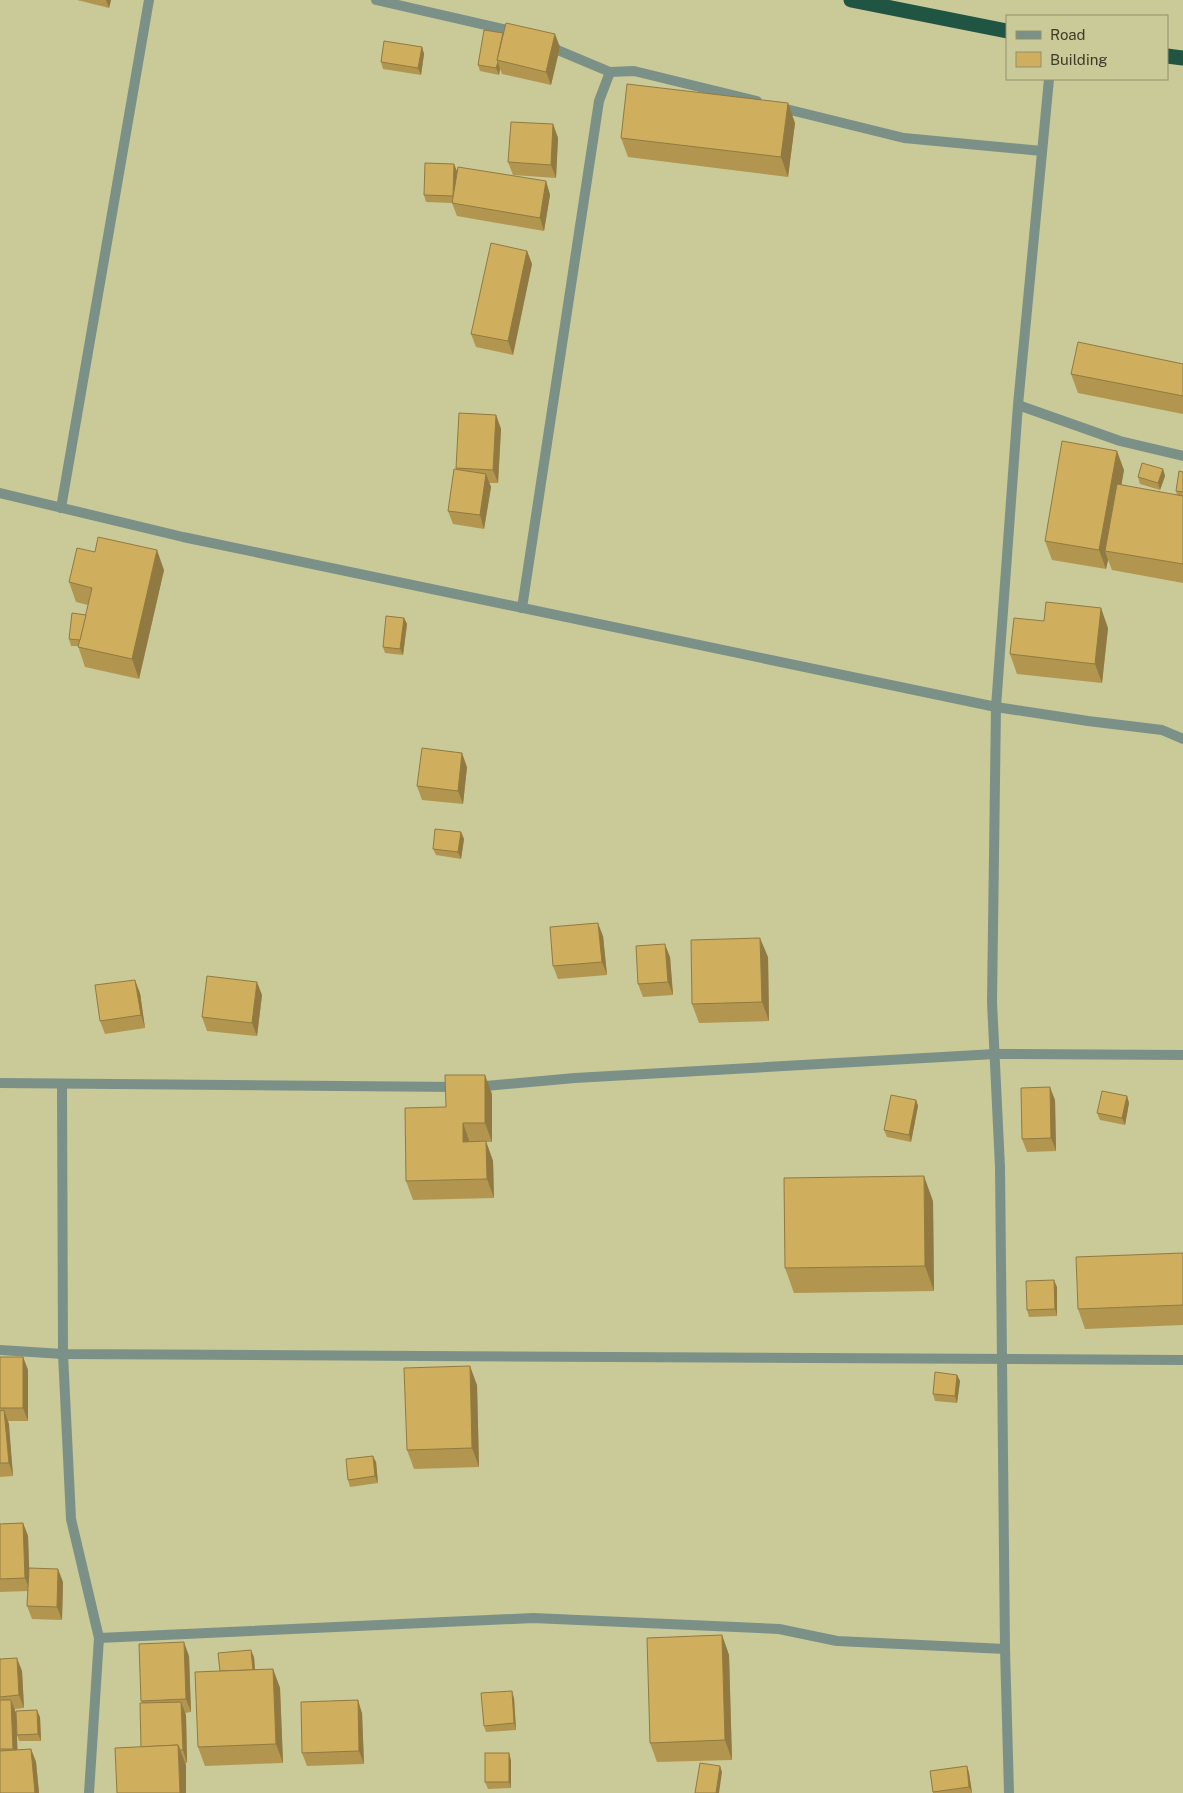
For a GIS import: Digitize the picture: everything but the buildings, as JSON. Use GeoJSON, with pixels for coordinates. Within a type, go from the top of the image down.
{"type":"FeatureCollection","features":[{"type":"Feature","properties":{"kind":"highway"},"geometry":{"type":"LineString","coordinates":[[851,0],[1006,31]]}},
{"type":"Feature","properties":{"kind":"highway"},"geometry":{"type":"LineString","coordinates":[[1168,56],[1183,58]]}},
{"type":"Feature","properties":{"kind":"street"},"geometry":{"type":"LineString","coordinates":[[61,508],[149,0]]}},
{"type":"Feature","properties":{"kind":"street"},"geometry":{"type":"LineString","coordinates":[[376,0],[516,32],[524,36]]}},
{"type":"Feature","properties":{"kind":"street"},"geometry":{"type":"LineString","coordinates":[[542,43],[610,72],[634,71],[904,138],[1042,151]]}},
{"type":"Feature","properties":{"kind":"street"},"geometry":{"type":"LineString","coordinates":[[522,608],[599,101],[610,72]]}},
{"type":"Feature","properties":{"kind":"street"},"geometry":{"type":"LineString","coordinates":[[1009,1793],[1005,1648],[1000,1167],[992,1002],[996,707],[1018,404],[1049,80]]}},
{"type":"Feature","properties":{"kind":"street"},"geometry":{"type":"LineString","coordinates":[[1018,404],[1120,441],[1183,456]]}},
{"type":"Feature","properties":{"kind":"street"},"geometry":{"type":"LineString","coordinates":[[0,493],[192,539],[996,707],[1162,730],[1183,739]]}},
{"type":"Feature","properties":{"kind":"street"},"geometry":{"type":"LineString","coordinates":[[0,1083],[485,1087],[575,1078],[995,1054],[1183,1055]]}},
{"type":"Feature","properties":{"kind":"street"},"geometry":{"type":"LineString","coordinates":[[62,1084],[63,1354],[71,1519],[99,1638],[90,1793]]}},
{"type":"Feature","properties":{"kind":"street"},"geometry":{"type":"LineString","coordinates":[[0,1350],[63,1354],[1183,1360]]}},
{"type":"Feature","properties":{"kind":"street"},"geometry":{"type":"LineString","coordinates":[[99,1638],[533,1618],[779,1629],[837,1642],[1005,1648]]}}]}
